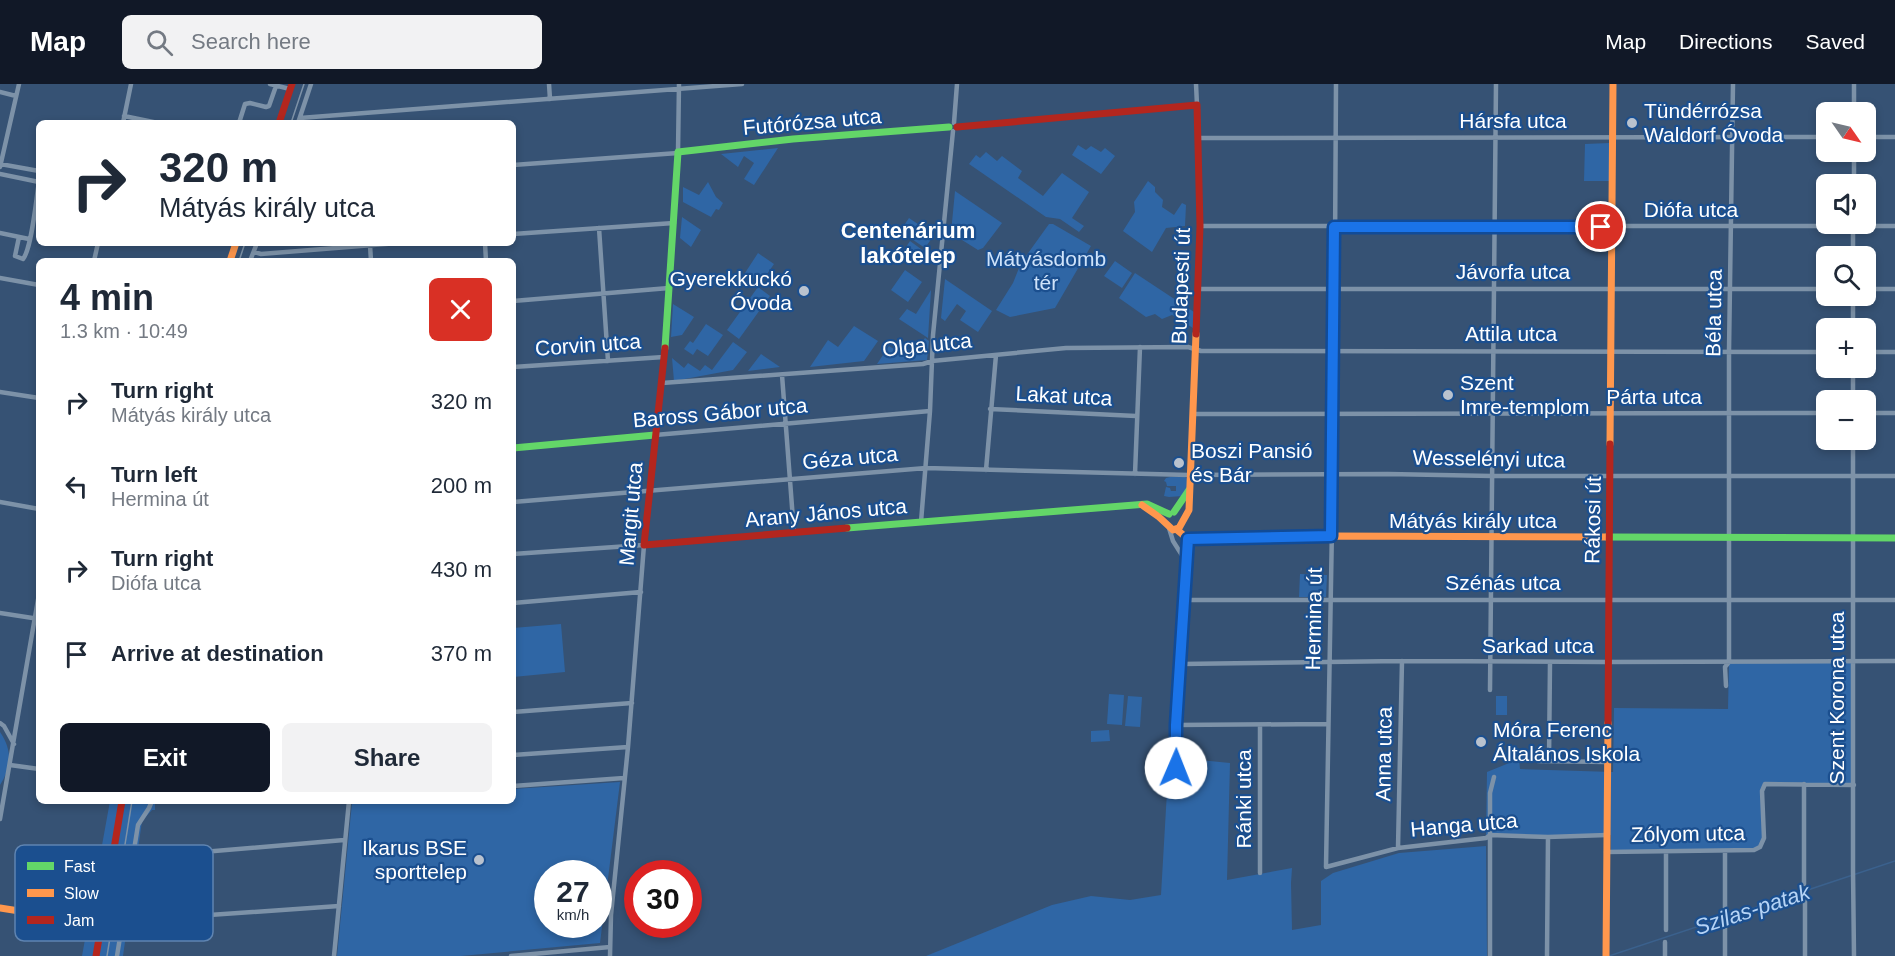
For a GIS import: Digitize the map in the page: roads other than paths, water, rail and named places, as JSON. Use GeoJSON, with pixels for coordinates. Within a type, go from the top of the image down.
{"type":"FeatureCollection","features":[{"type":"Feature","properties":{"kind":"street"},"geometry":{"type":"LineString","coordinates":[[19,84],[0,165],[36,171]]}},
{"type":"Feature","properties":{"kind":"street"},"geometry":{"type":"LineString","coordinates":[[123,120],[131,84]]}},
{"type":"Feature","properties":{"kind":"street"},"geometry":{"type":"LineString","coordinates":[[311,84],[299,120],[679,86],[742,84]]}},
{"type":"Feature","properties":{"kind":"street"},"geometry":{"type":"LineString","coordinates":[[549,84],[550,99]]}},
{"type":"Feature","properties":{"kind":"street"},"geometry":{"type":"LineString","coordinates":[[921,522],[930,411],[933,335],[957,84],[962,84]]}},
{"type":"Feature","properties":{"kind":"street","name":"Budapesti út"},"geometry":{"type":"LineString","coordinates":[[1174,523],[1190,510],[1200,226],[1196,84]]}},
{"type":"Feature","properties":{"kind":"street","name":"Hermina út"},"geometry":{"type":"LineString","coordinates":[[1326,867],[1334,413],[1336,84]]}},
{"type":"Feature","properties":{"kind":"street"},"geometry":{"type":"LineString","coordinates":[[1490,690],[1496,84]]}},
{"type":"Feature","properties":{"kind":"street","name":"Rákosi út"},"geometry":{"type":"LineString","coordinates":[[1606,955],[1613,84]]}},
{"type":"Feature","properties":{"kind":"street","name":"Béla utca"},"geometry":{"type":"LineString","coordinates":[[1726,686],[1725,667],[1729,662],[1729,351],[1733,84]]}},
{"type":"Feature","properties":{"kind":"street"},"geometry":{"type":"LineString","coordinates":[[1854,84],[1854,102]]}},
{"type":"Feature","properties":{"kind":"street"},"geometry":{"type":"LineString","coordinates":[[240,120],[245,104],[269,106],[273,85],[291,87],[280,120]]}},
{"type":"Feature","properties":{"kind":"street","name":"Margit utca"},"geometry":{"type":"LineString","coordinates":[[610,956],[644,545],[662,383],[674,223],[679,86]]}},
{"type":"Feature","properties":{"kind":"street"},"geometry":{"type":"LineString","coordinates":[[0,92],[16,96]]}},
{"type":"Feature","properties":{"kind":"street","name":"Futórózsa utca"},"geometry":{"type":"LineString","coordinates":[[516,165],[1197,105]]}},
{"type":"Feature","properties":{"kind":"street"},"geometry":{"type":"LineString","coordinates":[[124,116],[143,120]]}},
{"type":"Feature","properties":{"kind":"street","name":"Hársfa utca"},"geometry":{"type":"LineString","coordinates":[[1198,138],[1816,137]]}},
{"type":"Feature","properties":{"kind":"street"},"geometry":{"type":"LineString","coordinates":[[1876,137],[1895,137]]}},
{"type":"Feature","properties":{"kind":"street"},"geometry":{"type":"LineString","coordinates":[[0,174],[36,181]]}},
{"type":"Feature","properties":{"kind":"street"},"geometry":{"type":"LineString","coordinates":[[19,237],[15,256],[23,259],[26,256],[36,199]]}},
{"type":"Feature","properties":{"kind":"street"},"geometry":{"type":"LineString","coordinates":[[516,234],[674,223]]}},
{"type":"Feature","properties":{"kind":"street","name":"Diófa utca"},"geometry":{"type":"LineString","coordinates":[[1200,226],[1816,225]]}},
{"type":"Feature","properties":{"kind":"street","name":"Diófa utca"},"geometry":{"type":"LineString","coordinates":[[1876,226],[1895,226]]}},
{"type":"Feature","properties":{"kind":"street"},"geometry":{"type":"LineString","coordinates":[[599,228],[608,361]]}},
{"type":"Feature","properties":{"kind":"street"},"geometry":{"type":"LineString","coordinates":[[0,233],[29,239]]}},
{"type":"Feature","properties":{"kind":"street"},"geometry":{"type":"LineString","coordinates":[[251,258],[256,246]]}},
{"type":"Feature","properties":{"kind":"street"},"geometry":{"type":"LineString","coordinates":[[254,252],[261,254],[358,246]]}},
{"type":"Feature","properties":{"kind":"street"},"geometry":{"type":"LineString","coordinates":[[0,278],[36,284]]}},
{"type":"Feature","properties":{"kind":"street"},"geometry":{"type":"LineString","coordinates":[[516,301],[669,288]]}},
{"type":"Feature","properties":{"kind":"street","name":"Jávorfa utca"},"geometry":{"type":"LineString","coordinates":[[1198,290],[1816,289]]}},
{"type":"Feature","properties":{"kind":"street"},"geometry":{"type":"LineString","coordinates":[[1876,289],[1895,289]]}},
{"type":"Feature","properties":{"kind":"street"},"geometry":{"type":"LineString","coordinates":[[1135,474],[1140,347]]}},
{"type":"Feature","properties":{"kind":"street","name":"Olga utca"},"geometry":{"type":"LineString","coordinates":[[662,383],[923,364],[1066,348],[1188,347],[1195,350]]}},
{"type":"Feature","properties":{"kind":"street","name":"Attila utca"},"geometry":{"type":"LineString","coordinates":[[1195,350],[1816,352]]}},
{"type":"Feature","properties":{"kind":"street"},"geometry":{"type":"LineString","coordinates":[[1876,352],[1895,352]]}},
{"type":"Feature","properties":{"kind":"street"},"geometry":{"type":"LineString","coordinates":[[987,470],[996,355]]}},
{"type":"Feature","properties":{"kind":"street","name":"Corvin utca"},"geometry":{"type":"LineString","coordinates":[[516,367],[664,357]]}},
{"type":"Feature","properties":{"kind":"street"},"geometry":{"type":"LineString","coordinates":[[782,375],[794,533]]}},
{"type":"Feature","properties":{"kind":"street"},"geometry":{"type":"LineString","coordinates":[[0,392],[36,398]]}},
{"type":"Feature","properties":{"kind":"street","name":"Lakat utca"},"geometry":{"type":"LineString","coordinates":[[990,409],[1137,416]]}},
{"type":"Feature","properties":{"kind":"street","name":"Baross Gábor utca"},"geometry":{"type":"LineString","coordinates":[[516,448],[930,411]]}},
{"type":"Feature","properties":{"kind":"street","name":"Párta utca"},"geometry":{"type":"LineString","coordinates":[[1193,414],[1816,413]]}},
{"type":"Feature","properties":{"kind":"street"},"geometry":{"type":"LineString","coordinates":[[1876,413],[1895,413]]}},
{"type":"Feature","properties":{"kind":"street","name":"Szent Korona utca"},"geometry":{"type":"LineString","coordinates":[[1853,450],[1852,870],[1854,956]]}},
{"type":"Feature","properties":{"kind":"street","name":"Géza utca"},"geometry":{"type":"LineString","coordinates":[[516,502],[926,468],[1190,475]]}},
{"type":"Feature","properties":{"kind":"street","name":"Wesselényi utca"},"geometry":{"type":"LineString","coordinates":[[1190,475],[1895,476]]}},
{"type":"Feature","properties":{"kind":"street"},"geometry":{"type":"LineString","coordinates":[[1186,563],[1173,541],[1174,523],[1189,490]]}},
{"type":"Feature","properties":{"kind":"street"},"geometry":{"type":"LineString","coordinates":[[0,502],[36,508]]}},
{"type":"Feature","properties":{"kind":"street","name":"Arany János utca"},"geometry":{"type":"LineString","coordinates":[[516,554],[1142,504],[1174,523]]}},
{"type":"Feature","properties":{"kind":"street"},"geometry":{"type":"LineString","coordinates":[[1174,523],[1191,539],[1186,563],[1176,725],[1176,768]]}},
{"type":"Feature","properties":{"kind":"street","name":"Mátyás király utca"},"geometry":{"type":"LineString","coordinates":[[1191,539],[1331,536],[1895,538]]}},
{"type":"Feature","properties":{"kind":"street"},"geometry":{"type":"LineString","coordinates":[[516,603],[641,592]]}},
{"type":"Feature","properties":{"kind":"street","name":"Szénás utca"},"geometry":{"type":"LineString","coordinates":[[1184,600],[1895,600]]}},
{"type":"Feature","properties":{"kind":"street"},"geometry":{"type":"LineString","coordinates":[[0,613],[36,618]]}},
{"type":"Feature","properties":{"kind":"street"},"geometry":{"type":"LineString","coordinates":[[0,819],[36,623]]}},
{"type":"Feature","properties":{"kind":"street","name":"Sarkad utca"},"geometry":{"type":"LineString","coordinates":[[1181,664],[1402,661],[1895,662]]}},
{"type":"Feature","properties":{"kind":"street","name":"Anna utca"},"geometry":{"type":"LineString","coordinates":[[1398,848],[1402,661]]}},
{"type":"Feature","properties":{"kind":"street"},"geometry":{"type":"LineString","coordinates":[[1549,761],[1550,662]]}},
{"type":"Feature","properties":{"kind":"street"},"geometry":{"type":"LineString","coordinates":[[516,712],[632,703]]}},
{"type":"Feature","properties":{"kind":"street"},"geometry":{"type":"LineString","coordinates":[[0,723],[14,744]]}},
{"type":"Feature","properties":{"kind":"street","name":"Ránki utca"},"geometry":{"type":"LineString","coordinates":[[1260,724],[1260,873]]}},
{"type":"Feature","properties":{"kind":"street"},"geometry":{"type":"LineString","coordinates":[[1176,725],[1328,724]]}},
{"type":"Feature","properties":{"kind":"street"},"geometry":{"type":"LineString","coordinates":[[516,755],[628,747]]}},
{"type":"Feature","properties":{"kind":"street"},"geometry":{"type":"LineString","coordinates":[[1538,761],[1607,762]]}},
{"type":"Feature","properties":{"kind":"street"},"geometry":{"type":"LineString","coordinates":[[10,765],[36,769]]}},
{"type":"Feature","properties":{"kind":"street"},"geometry":{"type":"LineString","coordinates":[[1490,956],[1490,793],[1494,777]]}},
{"type":"Feature","properties":{"kind":"street"},"geometry":{"type":"LineString","coordinates":[[516,786],[624,778]]}},
{"type":"Feature","properties":{"kind":"street"},"geometry":{"type":"LineString","coordinates":[[0,788],[6,782]]}},
{"type":"Feature","properties":{"kind":"street","name":"Zólyom utca"},"geometry":{"type":"LineString","coordinates":[[1606,852],[1754,850],[1762,844],[1764,834],[1763,786],[1769,783],[1854,785]]}},
{"type":"Feature","properties":{"kind":"street"},"geometry":{"type":"LineString","coordinates":[[1804,784],[1804,884]]}},
{"type":"Feature","properties":{"kind":"street"},"geometry":{"type":"LineString","coordinates":[[114,845],[121,804]]}},
{"type":"Feature","properties":{"kind":"street"},"geometry":{"type":"LineString","coordinates":[[134,845],[138,825],[151,804]]}},
{"type":"Feature","properties":{"kind":"street"},"geometry":{"type":"LineString","coordinates":[[334,956],[349,804]]}},
{"type":"Feature","properties":{"kind":"street","name":"Hanga utca"},"geometry":{"type":"LineString","coordinates":[[1326,867],[1398,848],[1486,838],[1490,835],[1548,837],[1606,835]]}},
{"type":"Feature","properties":{"kind":"street"},"geometry":{"type":"LineString","coordinates":[[1547,956],[1548,837]]}},
{"type":"Feature","properties":{"kind":"street"},"geometry":{"type":"LineString","coordinates":[[213,851],[344,840]]}},
{"type":"Feature","properties":{"kind":"street"},"geometry":{"type":"LineString","coordinates":[[1725,851],[1725,909]]}},
{"type":"Feature","properties":{"kind":"street"},"geometry":{"type":"LineString","coordinates":[[1665,930],[1666,852]]}},
{"type":"Feature","properties":{"kind":"street"},"geometry":{"type":"LineString","coordinates":[[1805,897],[1805,956]]}},
{"type":"Feature","properties":{"kind":"street"},"geometry":{"type":"LineString","coordinates":[[213,915],[339,906]]}},
{"type":"Feature","properties":{"kind":"street"},"geometry":{"type":"LineString","coordinates":[[0,908],[15,910]]}},
{"type":"Feature","properties":{"kind":"street"},"geometry":{"type":"LineString","coordinates":[[1725,922],[1725,956]]}},
{"type":"Feature","properties":{"kind":"street"},"geometry":{"type":"LineString","coordinates":[[96,956],[98,941]]}},
{"type":"Feature","properties":{"kind":"street"},"geometry":{"type":"LineString","coordinates":[[117,956],[120,941]]}},
{"type":"Feature","properties":{"kind":"street"},"geometry":{"type":"LineString","coordinates":[[1665,942],[1665,956]]}},
{"type":"Feature","properties":{"kind":"street"},"geometry":{"type":"LineString","coordinates":[[511,956],[610,947]]}},
{"type":"Feature","properties":{"kind":"waterway","name":"Szilas-patak"},"geometry":{"type":"LineString","coordinates":[[1609,956],[1895,861]]}},
{"type":"Feature","properties":{"kind":"tram line"},"geometry":{"type":"LineString","coordinates":[[292,120],[304,84]]}},
{"type":"Feature","properties":{"kind":"tram line"},"geometry":{"type":"LineString","coordinates":[[240,258],[244,246]]}},
{"type":"Feature","properties":{"kind":"tram line"},"geometry":{"type":"LineString","coordinates":[[125,845],[132,804]]}},
{"type":"Feature","properties":{"kind":"tram line"},"geometry":{"type":"LineString","coordinates":[[107,956],[109,941]]}},
{"type":"Feature","properties":{"kind":"place","name":"Tündérrózsa Waldorf Óvoda"},"geometry":{"type":"Point","coordinates":[1632,123]}},
{"type":"Feature","properties":{"kind":"place","name":"Gyerekkuckó Óvoda"},"geometry":{"type":"Point","coordinates":[804,291]}},
{"type":"Feature","properties":{"kind":"place","name":"Szent Imre-templom"},"geometry":{"type":"Point","coordinates":[1448,395]}},
{"type":"Feature","properties":{"kind":"place","name":"Boszi Pansió és Bár"},"geometry":{"type":"Point","coordinates":[1179,463]}},
{"type":"Feature","properties":{"kind":"place","name":"Móra Ferenc Általános Iskola"},"geometry":{"type":"Point","coordinates":[1481,742]}},
{"type":"Feature","properties":{"kind":"place","name":"Ikarus BSE sporttelep"},"geometry":{"type":"Point","coordinates":[479,860]}},
{"type":"Feature","properties":{"kind":"district","name":"Centenárium lakótelep"},"geometry":{"type":"Point","coordinates":[908,242]}},
{"type":"Feature","properties":{"kind":"park label","name":"Mátyásdomb tér"},"geometry":{"type":"Point","coordinates":[1046,271]}}]}
